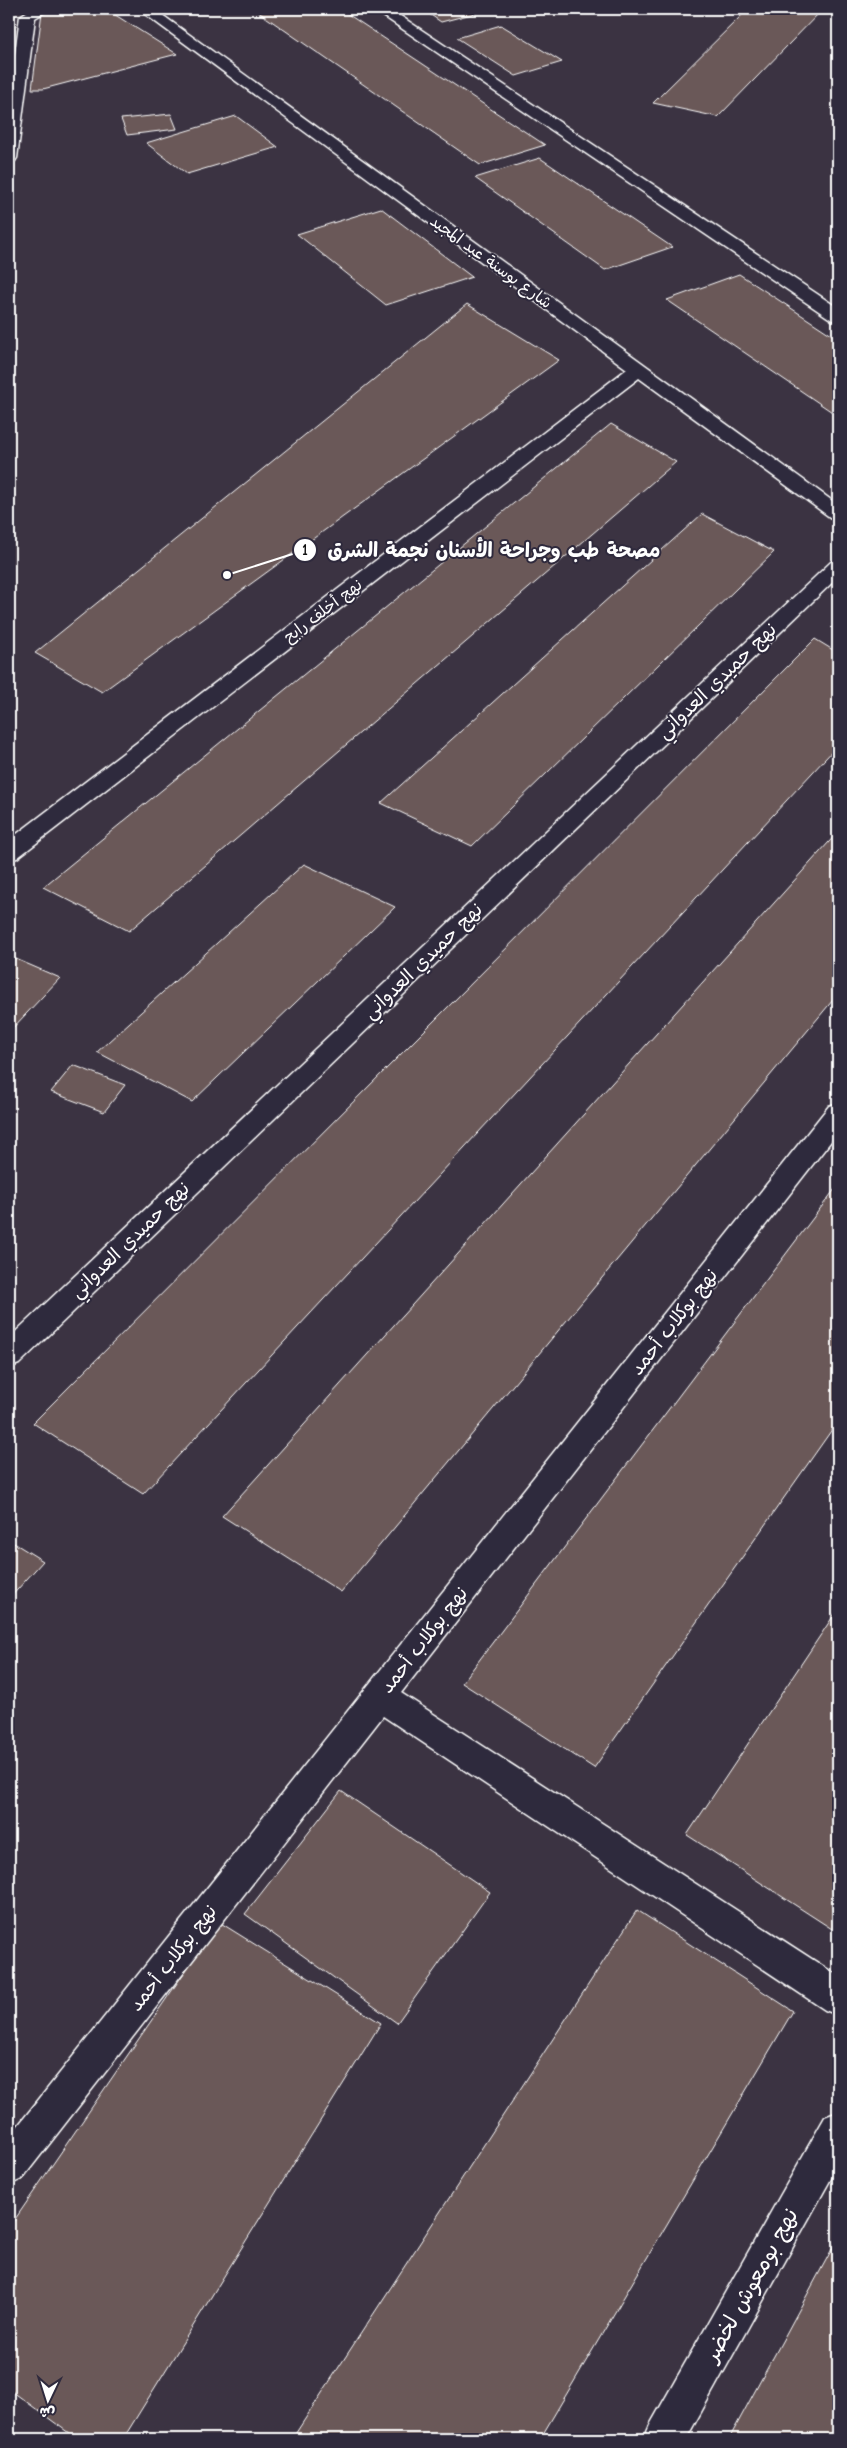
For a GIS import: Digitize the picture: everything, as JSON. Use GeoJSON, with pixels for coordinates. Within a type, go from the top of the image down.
{"type":"FeatureCollection","features":[{"type":"Feature","properties":{"kind":"street"},"geometry":{"type":"LineString","coordinates":[[9,158],[28,16],[43,9]]}},
{"type":"Feature","properties":{"kind":"street","name":"شارع بوسنة عبد المجيد"},"geometry":{"type":"LineString","coordinates":[[145,9],[838,514]]}},
{"type":"Feature","properties":{"kind":"street"},"geometry":{"type":"LineString","coordinates":[[380,9],[838,316]]}},
{"type":"Feature","properties":{"kind":"street","name":"نهج أخلف رابح"},"geometry":{"type":"LineString","coordinates":[[9,852],[638,369]]}},
{"type":"Feature","properties":{"kind":"street","name":"نهج حميدي العدواني"},"geometry":{"type":"LineString","coordinates":[[9,1356],[838,566]]}},
{"type":"Feature","properties":{"kind":"street","name":"نهج بوكلاب أحمد"},"geometry":{"type":"LineString","coordinates":[[9,2166],[838,1113]]}},
{"type":"Feature","properties":{"kind":"street"},"geometry":{"type":"LineString","coordinates":[[380,1696],[838,1997]]}},
{"type":"Feature","properties":{"kind":"street","name":"نهج بومعوش لخضر"},"geometry":{"type":"LineString","coordinates":[[664,2439],[838,2130]]}},
{"type":"Feature","properties":{"kind":"building"},"geometry":{"type":"Polygon","coordinates":[[[70,9],[109,11],[177,54],[43,89],[32,89],[42,12],[70,9]]]}},
{"type":"Feature","properties":{"kind":"building"},"geometry":{"type":"Polygon","coordinates":[[[254,9],[340,9],[545,145],[480,165],[254,9]]]}},
{"type":"Feature","properties":{"kind":"building"},"geometry":{"type":"Polygon","coordinates":[[[422,9],[491,9],[441,22],[422,9]]]}},
{"type":"Feature","properties":{"kind":"building"},"geometry":{"type":"Polygon","coordinates":[[[748,9],[823,9],[718,117],[653,103],[748,9]]]}},
{"type":"Feature","properties":{"kind":"building"},"geometry":{"type":"Polygon","coordinates":[[[501,25],[562,62],[516,76],[457,38],[501,25]]]}},
{"type":"Feature","properties":{"kind":"building"},"geometry":{"type":"Polygon","coordinates":[[[171,114],[177,129],[127,135],[121,119],[171,114]]]}},
{"type":"Feature","properties":{"kind":"building"},"geometry":{"type":"Polygon","coordinates":[[[236,116],[278,147],[187,174],[146,143],[236,116]]]}},
{"type":"Feature","properties":{"kind":"building"},"geometry":{"type":"Polygon","coordinates":[[[540,158],[672,247],[605,270],[475,178],[540,158]]]}},
{"type":"Feature","properties":{"kind":"building"},"geometry":{"type":"Polygon","coordinates":[[[381,208],[472,277],[386,305],[297,234],[381,208]]]}},
{"type":"Feature","properties":{"kind":"building"},"geometry":{"type":"Polygon","coordinates":[[[739,274],[838,339],[838,416],[667,300],[739,274]]]}},
{"type":"Feature","properties":{"kind":"building"},"geometry":{"type":"Polygon","coordinates":[[[467,304],[559,360],[102,692],[35,653],[467,304]]]}},
{"type":"Feature","properties":{"kind":"building"},"geometry":{"type":"Polygon","coordinates":[[[611,424],[676,462],[129,931],[43,887],[611,424]]]}},
{"type":"Feature","properties":{"kind":"building"},"geometry":{"type":"Polygon","coordinates":[[[702,514],[774,552],[472,846],[381,803],[702,514]]]}},
{"type":"Feature","properties":{"kind":"building"},"geometry":{"type":"Polygon","coordinates":[[[815,639],[838,653],[838,745],[143,1494],[33,1423],[815,639]]]}},
{"type":"Feature","properties":{"kind":"building"},"geometry":{"type":"Polygon","coordinates":[[[838,832],[838,994],[341,1592],[222,1516],[838,832]]]}},
{"type":"Feature","properties":{"kind":"building"},"geometry":{"type":"Polygon","coordinates":[[[304,864],[395,907],[192,1102],[97,1052],[304,864]]]}},
{"type":"Feature","properties":{"kind":"building"},"geometry":{"type":"Polygon","coordinates":[[[9,956],[60,978],[9,1032],[9,956]]]}},
{"type":"Feature","properties":{"kind":"building"},"geometry":{"type":"Polygon","coordinates":[[[73,1065],[125,1085],[104,1112],[51,1092],[73,1065]]]}},
{"type":"Feature","properties":{"kind":"building"},"geometry":{"type":"Polygon","coordinates":[[[838,1185],[838,1421],[594,1768],[462,1683],[838,1185]]]}},
{"type":"Feature","properties":{"kind":"building"},"geometry":{"type":"Polygon","coordinates":[[[9,1540],[43,1561],[9,1599],[9,1540]]]}},
{"type":"Feature","properties":{"kind":"building"},"geometry":{"type":"Polygon","coordinates":[[[838,1609],[838,1919],[832,1929],[687,1835],[838,1609]]]}},
{"type":"Feature","properties":{"kind":"building"},"geometry":{"type":"Polygon","coordinates":[[[341,1791],[490,1892],[397,2023],[245,1914],[341,1791]]]}},
{"type":"Feature","properties":{"kind":"building"},"geometry":{"type":"Polygon","coordinates":[[[637,1910],[793,2011],[540,2439],[292,2439],[637,1910]]]}},
{"type":"Feature","properties":{"kind":"building"},"geometry":{"type":"Polygon","coordinates":[[[219,1922],[381,2023],[123,2439],[77,2439],[9,2389],[9,2228],[219,1922]]]}},
{"type":"Feature","properties":{"kind":"building"},"geometry":{"type":"Polygon","coordinates":[[[838,2238],[838,2439],[729,2439],[838,2238]]]}},
{"type":"Feature","properties":{"kind":"place","name":"مصحة طب وجراحة الأسنان نجمة الشرق"},"geometry":{"type":"Point","coordinates":[227,575]}}]}
